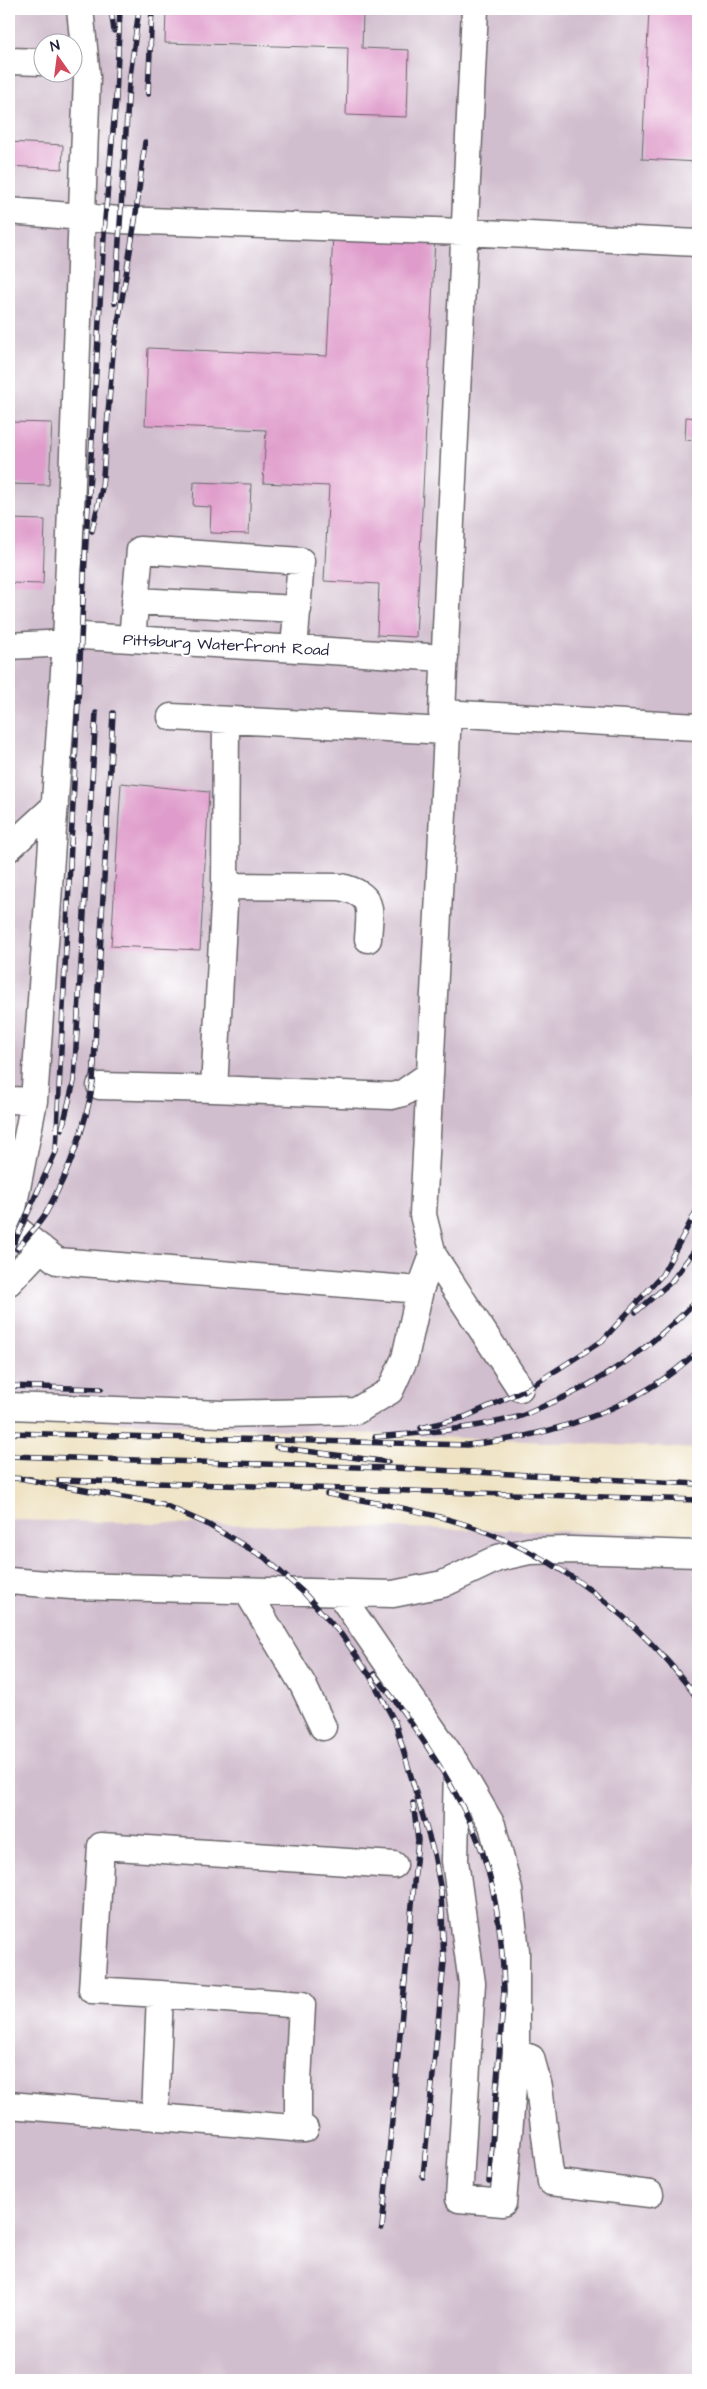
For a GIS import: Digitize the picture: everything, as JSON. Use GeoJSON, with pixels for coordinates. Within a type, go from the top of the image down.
{"type":"FeatureCollection","features":[{"type":"Feature","properties":{"kind":"street"},"geometry":{"type":"LineString","coordinates":[[74,9],[76,32]]}},
{"type":"Feature","properties":{"kind":"street"},"geometry":{"type":"LineString","coordinates":[[475,9],[463,232],[442,713],[447,722],[422,1215],[433,1255],[520,1388]]}},
{"type":"Feature","properties":{"kind":"street"},"geometry":{"type":"LineString","coordinates":[[9,60],[32,61]]}},
{"type":"Feature","properties":{"kind":"street"},"geometry":{"type":"LineString","coordinates":[[82,68],[88,77],[66,643],[55,806],[21,1101],[10,1224],[57,1261],[420,1290]]}},
{"type":"Feature","properties":{"kind":"street"},"geometry":{"type":"LineString","coordinates":[[9,211],[84,218],[698,243]]}},
{"type":"Feature","properties":{"kind":"street"},"geometry":{"type":"LineString","coordinates":[[132,639],[140,550],[301,561],[294,648]]}},
{"type":"Feature","properties":{"kind":"street"},"geometry":{"type":"LineString","coordinates":[[135,600],[298,609]]}},
{"type":"Feature","properties":{"kind":"street","name":"Pittsburg Waterfront Road"},"geometry":{"type":"LineString","coordinates":[[9,646],[66,643],[82,636],[445,658]]}},
{"type":"Feature","properties":{"kind":"street"},"geometry":{"type":"LineString","coordinates":[[171,717],[226,720],[698,727]]}},
{"type":"Feature","properties":{"kind":"street"},"geometry":{"type":"LineString","coordinates":[[214,1089],[225,886],[226,720]]}},
{"type":"Feature","properties":{"kind":"street"},"geometry":{"type":"LineString","coordinates":[[9,848],[55,806]]}},
{"type":"Feature","properties":{"kind":"street"},"geometry":{"type":"LineString","coordinates":[[225,886],[340,888],[357,891],[365,897],[370,909],[368,939]]}},
{"type":"Feature","properties":{"kind":"street"},"geometry":{"type":"LineString","coordinates":[[100,1086],[392,1096],[403,1093],[430,1075]]}},
{"type":"Feature","properties":{"kind":"street"},"geometry":{"type":"LineString","coordinates":[[9,1282],[41,1248]]}},
{"type":"Feature","properties":{"kind":"street"},"geometry":{"type":"LineString","coordinates":[[9,1406],[222,1414],[356,1411],[390,1391],[405,1358],[420,1290],[433,1255]]}},
{"type":"Feature","properties":{"kind":"street"},"geometry":{"type":"LineString","coordinates":[[9,1581],[72,1586],[393,1594],[442,1584],[498,1558],[529,1551],[570,1550],[698,1554]]}},
{"type":"Feature","properties":{"kind":"street"},"geometry":{"type":"LineString","coordinates":[[247,1591],[303,1685],[323,1727]]}},
{"type":"Feature","properties":{"kind":"street"},"geometry":{"type":"LineString","coordinates":[[340,1593],[456,1765],[492,1825],[509,1890],[516,1951],[516,2052],[503,2203],[459,2199],[472,1983],[455,1861],[456,1765]]}},
{"type":"Feature","properties":{"kind":"street"},"geometry":{"type":"LineString","coordinates":[[9,2105],[301,2129],[298,2081],[302,2005],[92,1990],[101,1846],[394,1865]]}},
{"type":"Feature","properties":{"kind":"street"},"geometry":{"type":"LineString","coordinates":[[155,2117],[160,1994]]}},
{"type":"Feature","properties":{"kind":"street"},"geometry":{"type":"LineString","coordinates":[[516,2052],[531,2058],[539,2087],[551,2182],[650,2194]]}},
{"type":"Feature","properties":{"kind":"shaded area"},"geometry":{"type":"Polygon","coordinates":[[[9,9],[698,9],[698,1449],[9,1417],[9,9]]]}},
{"type":"Feature","properties":{"kind":"shaded area"},"geometry":{"type":"Polygon","coordinates":[[[9,1520],[698,1534],[698,2380],[9,2380],[9,1520]]]}},
{"type":"Feature","properties":{"kind":"building"},"geometry":{"type":"Polygon","coordinates":[[[166,9],[319,9],[319,11],[363,13],[362,48],[409,50],[407,117],[346,115],[348,48],[165,43],[166,9]]]}},
{"type":"Feature","properties":{"kind":"building"},"geometry":{"type":"Polygon","coordinates":[[[649,9],[698,9],[698,162],[642,159],[649,9]]]}},
{"type":"Feature","properties":{"kind":"building"},"geometry":{"type":"Polygon","coordinates":[[[9,142],[63,145],[62,169],[9,166],[9,142]]]}},
{"type":"Feature","properties":{"kind":"building"},"geometry":{"type":"Polygon","coordinates":[[[333,233],[435,238],[416,637],[377,635],[379,584],[324,581],[329,486],[263,483],[266,430],[145,425],[148,348],[327,356],[333,233]]]}},
{"type":"Feature","properties":{"kind":"building"},"geometry":{"type":"Polygon","coordinates":[[[686,417],[698,418],[698,441],[685,440],[686,417]]]}},
{"type":"Feature","properties":{"kind":"building"},"geometry":{"type":"Polygon","coordinates":[[[9,422],[52,423],[49,485],[9,484],[9,422]]]}},
{"type":"Feature","properties":{"kind":"building"},"geometry":{"type":"Polygon","coordinates":[[[194,482],[251,484],[249,534],[210,533],[211,507],[193,506],[194,482]]]}},
{"type":"Feature","properties":{"kind":"building"},"geometry":{"type":"Polygon","coordinates":[[[9,519],[45,520],[43,584],[9,583],[9,519]]]}},
{"type":"Feature","properties":{"kind":"building"},"geometry":{"type":"Polygon","coordinates":[[[121,783],[209,792],[200,950],[111,946],[121,783]]]}},
{"type":"Feature","properties":{"kind":"railway"},"geometry":{"type":"LineString","coordinates":[[111,9],[114,31]]}},
{"type":"Feature","properties":{"kind":"railway"},"geometry":{"type":"LineString","coordinates":[[9,1254],[56,1151],[85,558],[105,219],[116,98],[120,9]]}},
{"type":"Feature","properties":{"kind":"railway"},"geometry":{"type":"LineString","coordinates":[[115,303],[129,84],[139,9]]}},
{"type":"Feature","properties":{"kind":"railway"},"geometry":{"type":"LineString","coordinates":[[148,94],[152,9]]}},
{"type":"Feature","properties":{"kind":"railway"},"geometry":{"type":"LineString","coordinates":[[92,531],[102,488],[113,353],[135,221],[145,142]]}},
{"type":"Feature","properties":{"kind":"railway"},"geometry":{"type":"LineString","coordinates":[[62,1129],[74,1081],[96,713]]}},
{"type":"Feature","properties":{"kind":"railway"},"geometry":{"type":"LineString","coordinates":[[17,1249],[43,1218],[62,1182],[81,1132],[90,1099],[93,1082],[113,713]]}},
{"type":"Feature","properties":{"kind":"railway"},"geometry":{"type":"LineString","coordinates":[[421,1428],[465,1417],[527,1389],[602,1341],[662,1275],[698,1208]]}},
{"type":"Feature","properties":{"kind":"railway"},"geometry":{"type":"LineString","coordinates":[[636,1312],[671,1282],[698,1246]]}},
{"type":"Feature","properties":{"kind":"railway"},"geometry":{"type":"LineString","coordinates":[[375,1437],[465,1428],[529,1413],[589,1385],[609,1373],[664,1332],[698,1299]]}},
{"type":"Feature","properties":{"kind":"railway"},"geometry":{"type":"LineString","coordinates":[[9,1433],[467,1445],[530,1435],[590,1417],[619,1405],[647,1390],[698,1351]]}},
{"type":"Feature","properties":{"kind":"railway"},"geometry":{"type":"LineString","coordinates":[[9,1386],[101,1389]]}},
{"type":"Feature","properties":{"kind":"railway"},"geometry":{"type":"LineString","coordinates":[[276,1447],[388,1462]]}},
{"type":"Feature","properties":{"kind":"railway"},"geometry":{"type":"LineString","coordinates":[[9,1456],[417,1469],[698,1484]]}},
{"type":"Feature","properties":{"kind":"railway"},"geometry":{"type":"LineString","coordinates":[[9,1478],[31,1479]]}},
{"type":"Feature","properties":{"kind":"railway"},"geometry":{"type":"LineString","coordinates":[[24,1479],[162,1504],[207,1524],[264,1557],[304,1593],[341,1634],[370,1676],[395,1722],[434,1854],[441,1891],[444,1962],[423,2177]]}},
{"type":"Feature","properties":{"kind":"railway"},"geometry":{"type":"LineString","coordinates":[[59,1480],[698,1500]]}},
{"type":"Feature","properties":{"kind":"railway"},"geometry":{"type":"LineString","coordinates":[[327,1494],[447,1519],[499,1537],[532,1553],[564,1572],[624,1617],[675,1670],[698,1699]]}},
{"type":"Feature","properties":{"kind":"railway"},"geometry":{"type":"LineString","coordinates":[[374,1674],[423,1740],[454,1792],[479,1843],[491,1882],[499,1928],[504,1991],[489,2182]]}},
{"type":"Feature","properties":{"kind":"railway"},"geometry":{"type":"LineString","coordinates":[[382,2228],[418,1840],[413,1803]]}}]}
